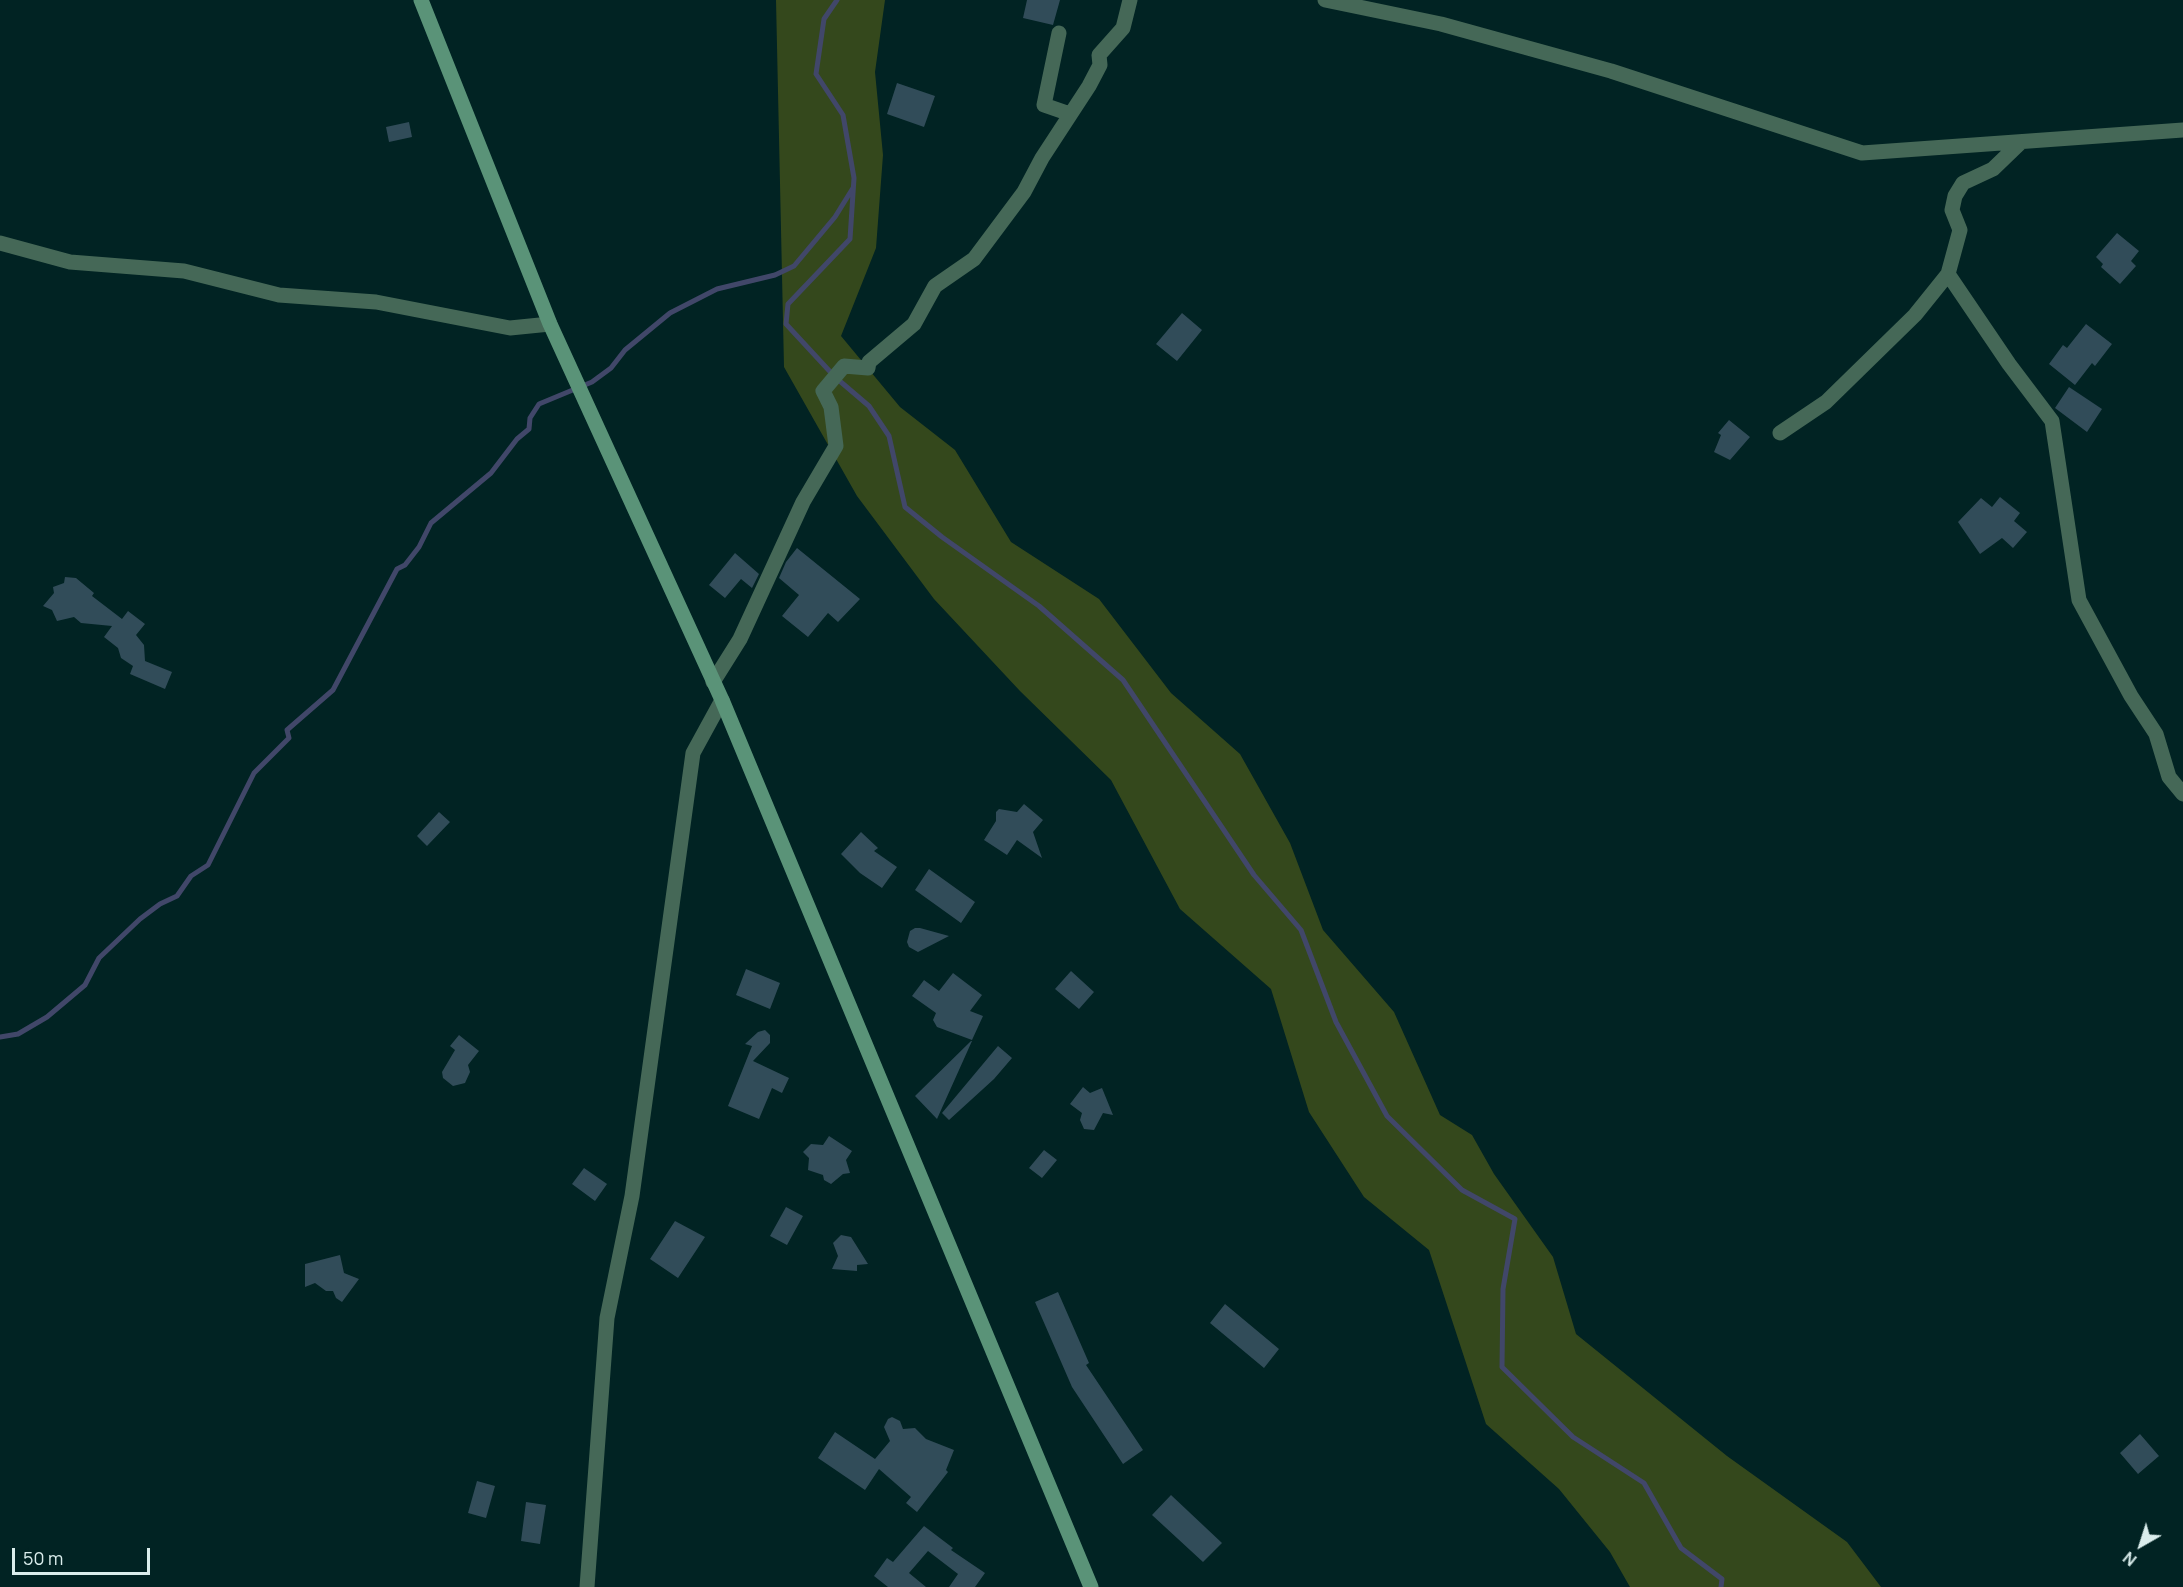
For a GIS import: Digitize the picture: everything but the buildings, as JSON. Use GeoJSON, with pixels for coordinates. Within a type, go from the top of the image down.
{"type":"FeatureCollection","features":[{"type":"Feature","properties":{"kind":"main road"},"geometry":{"type":"LineString","coordinates":[[421,0],[550,324],[722,700],[1091,1587]]}},
{"type":"Feature","properties":{"kind":"street"},"geometry":{"type":"LineString","coordinates":[[713,682],[740,639],[803,502],[836,446],[831,407],[823,391],[844,366],[868,368],[869,362],[914,324],[935,286],[974,259],[1024,192],[1042,158],[1100,65],[1100,55],[1123,28],[1130,0]]}},
{"type":"Feature","properties":{"kind":"street"},"geometry":{"type":"LineString","coordinates":[[1325,0],[1441,24],[1611,71],[1862,153],[2183,130]]}},
{"type":"Feature","properties":{"kind":"street"},"geometry":{"type":"LineString","coordinates":[[1059,33],[1044,105],[1071,114]]}},
{"type":"Feature","properties":{"kind":"street"},"geometry":{"type":"LineString","coordinates":[[1779,433],[1826,402],[1915,315],[1948,274],[1960,230],[1952,210],[1955,196],[1963,183],[1993,169],[2021,141]]}},
{"type":"Feature","properties":{"kind":"street"},"geometry":{"type":"LineString","coordinates":[[0,243],[70,262],[184,271],[279,295],[376,302],[510,328],[550,324]]}},
{"type":"Feature","properties":{"kind":"street"},"geometry":{"type":"LineString","coordinates":[[1948,274],[2052,421],[2079,600],[2131,696],[2156,734],[2169,777],[2183,794]]}},
{"type":"Feature","properties":{"kind":"street"},"geometry":{"type":"LineString","coordinates":[[587,1587],[607,1318],[632,1196],[693,753],[722,700]]}},
{"type":"Feature","properties":{"kind":"green space"},"geometry":{"type":"Polygon","coordinates":[[[776,0],[885,0],[875,72],[883,155],[876,248],[841,336],[900,407],[955,450],[1011,542],[1099,599],[1171,693],[1240,754],[1290,843],[1323,930],[1394,1012],[1440,1115],[1472,1135],[1494,1174],[1553,1257],[1576,1334],[1727,1456],[1847,1542],[1881,1587],[1630,1587],[1610,1552],[1559,1489],[1486,1424],[1429,1250],[1364,1197],[1309,1112],[1271,989],[1180,909],[1111,780],[1020,691],[934,599],[857,496],[784,367],[776,0]]]}},
{"type":"Feature","properties":{"kind":"waterway"},"geometry":{"type":"LineString","coordinates":[[837,0],[824,19],[816,74],[843,115],[854,178],[850,239],[788,304],[786,324],[835,377],[869,406],[889,436],[905,507],[942,537],[1039,606],[1123,680],[1254,875],[1301,930],[1336,1022],[1387,1116],[1462,1190],[1515,1219],[1503,1289],[1502,1367],[1573,1437],[1644,1483],[1681,1548],[1722,1579],[1721,1587]]}},
{"type":"Feature","properties":{"kind":"waterway"},"geometry":{"type":"LineString","coordinates":[[0,1037],[18,1034],[47,1017],[85,985],[99,958],[140,919],[160,904],[177,896],[191,876],[208,865],[254,773],[289,738],[287,730],[333,690],[397,569],[405,565],[419,547],[431,523],[491,473],[517,439],[529,429],[530,418],[539,404],[592,382],[611,368],[625,350],[670,313],[717,289],[775,275],[794,266],[835,217],[853,188]]}}]}
